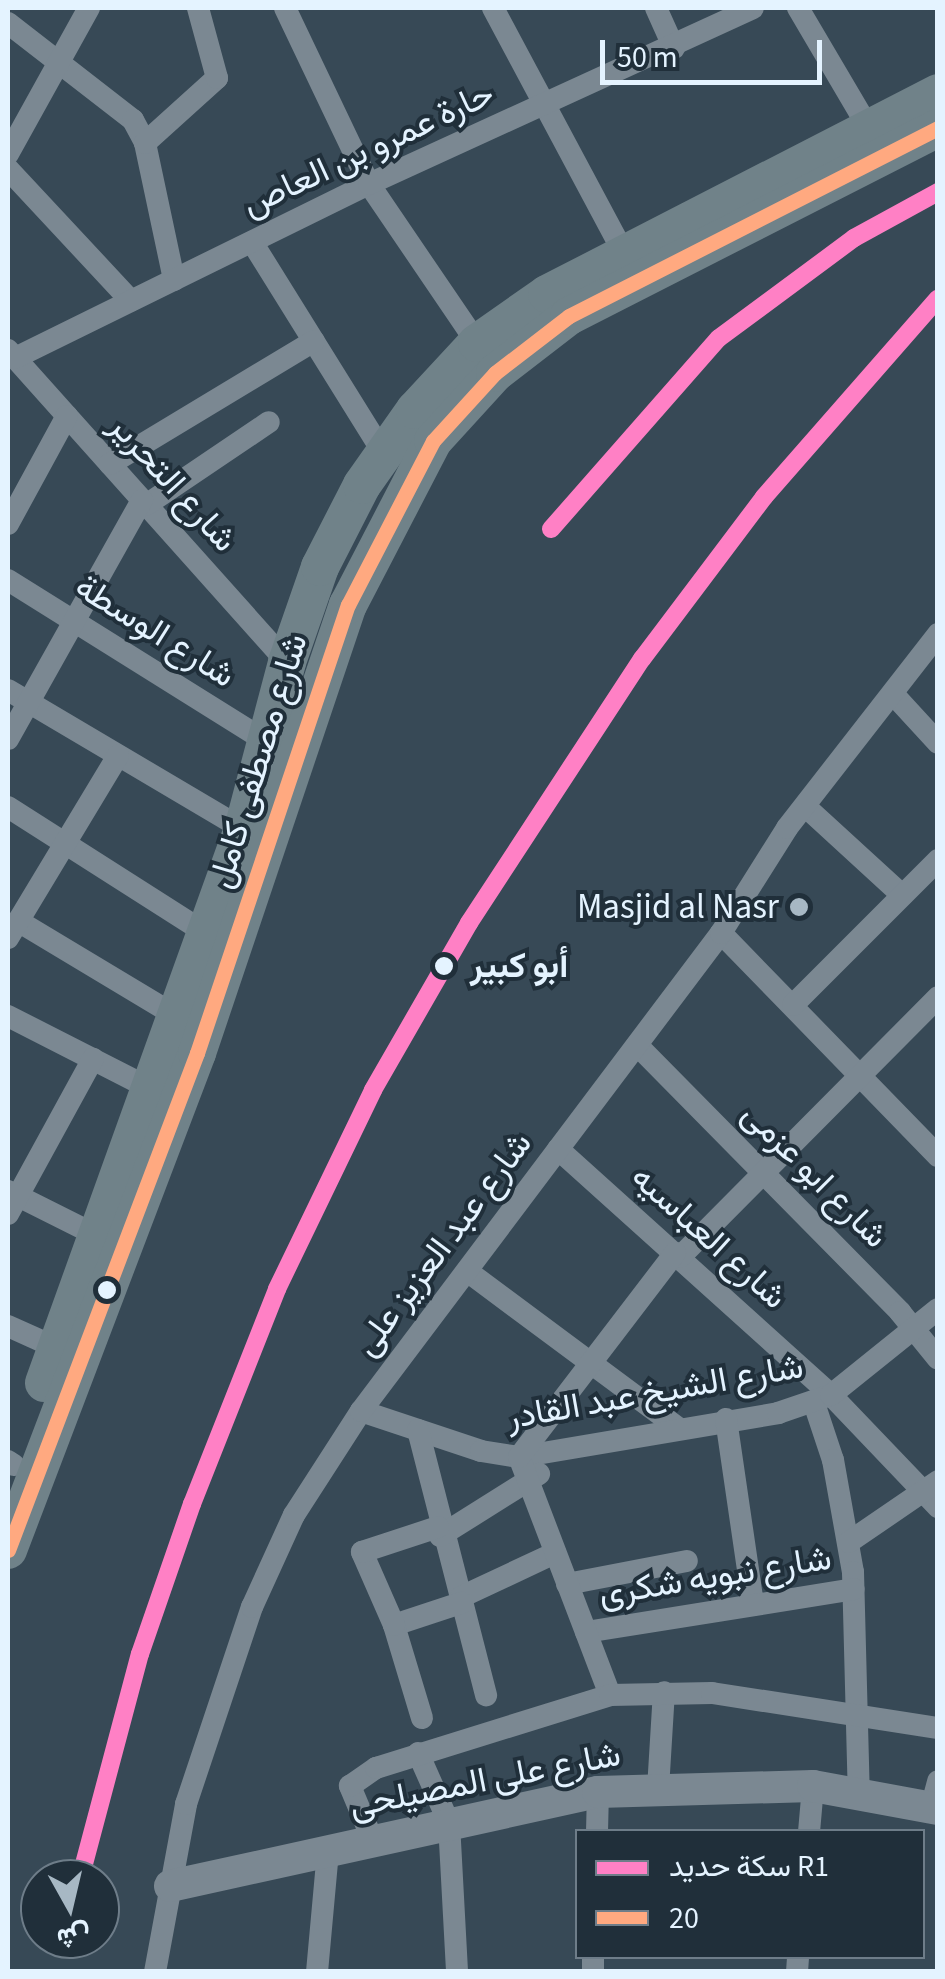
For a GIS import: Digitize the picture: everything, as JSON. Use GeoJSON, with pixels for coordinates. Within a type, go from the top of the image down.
{"type":"FeatureCollection","features":[{"type":"Feature","properties":{"kind":"main road","name":"شارع مصطفى كامل"},"geometry":{"type":"LineString","coordinates":[[10,1470],[98,1236],[242,829],[286,662],[320,567],[384,454],[476,344],[622,250],[938,93]]}},
{"type":"Feature","properties":{"kind":"main road","name":"شارع مصطفى كامل"},"geometry":{"type":"LineString","coordinates":[[8,1550],[198,1053],[348,605],[433,441],[495,373],[568,316],[938,128]]}},
{"type":"Feature","properties":{"kind":"street"},"geometry":{"type":"LineString","coordinates":[[10,144],[89,8]]}},
{"type":"Feature","properties":{"kind":"street"},"geometry":{"type":"LineString","coordinates":[[145,143],[216,78],[198,8]]}},
{"type":"Feature","properties":{"kind":"street"},"geometry":{"type":"LineString","coordinates":[[285,8],[368,184],[476,344]]}},
{"type":"Feature","properties":{"kind":"street"},"geometry":{"type":"LineString","coordinates":[[493,8],[549,104],[622,250]]}},
{"type":"Feature","properties":{"kind":"street"},"geometry":{"type":"LineString","coordinates":[[656,8],[674,48]]}},
{"type":"Feature","properties":{"kind":"street","name":"حارة عمرو بن العاص"},"geometry":{"type":"LineString","coordinates":[[11,354],[131,302],[368,184],[674,48],[753,8]]}},
{"type":"Feature","properties":{"kind":"street"},"geometry":{"type":"LineString","coordinates":[[798,8],[870,130]]}},
{"type":"Feature","properties":{"kind":"street"},"geometry":{"type":"LineString","coordinates":[[8,23],[117,103],[145,143],[174,280]]}},
{"type":"Feature","properties":{"kind":"street"},"geometry":{"type":"LineString","coordinates":[[8,169],[131,302]]}},
{"type":"Feature","properties":{"kind":"street"},"geometry":{"type":"LineString","coordinates":[[252,242],[384,454]]}},
{"type":"Feature","properties":{"kind":"street"},"geometry":{"type":"LineString","coordinates":[[110,464],[314,342]]}},
{"type":"Feature","properties":{"kind":"street","name":"شارع التحرير"},"geometry":{"type":"LineString","coordinates":[[11,354],[286,662]]}},
{"type":"Feature","properties":{"kind":"street"},"geometry":{"type":"LineString","coordinates":[[8,524],[67,416]]}},
{"type":"Feature","properties":{"kind":"street"},"geometry":{"type":"LineString","coordinates":[[8,739],[144,502],[269,422]]}},
{"type":"Feature","properties":{"kind":"street","name":"شارع الوسطة"},"geometry":{"type":"LineString","coordinates":[[8,580],[266,741]]}},
{"type":"Feature","properties":{"kind":"street","name":"شارع عبد العزيز على"},"geometry":{"type":"LineString","coordinates":[[155,1972],[186,1804],[252,1607],[294,1515],[361,1411],[637,1046],[806,808],[938,634]]}},
{"type":"Feature","properties":{"kind":"street"},"geometry":{"type":"LineString","coordinates":[[8,690],[242,829]]}},
{"type":"Feature","properties":{"kind":"street"},"geometry":{"type":"LineString","coordinates":[[894,695],[938,743]]}},
{"type":"Feature","properties":{"kind":"street"},"geometry":{"type":"LineString","coordinates":[[118,756],[13,929],[176,1016]]}},
{"type":"Feature","properties":{"kind":"street"},"geometry":{"type":"LineString","coordinates":[[8,807],[204,932]]}},
{"type":"Feature","properties":{"kind":"street"},"geometry":{"type":"LineString","coordinates":[[806,808],[902,895]]}},
{"type":"Feature","properties":{"kind":"street"},"geometry":{"type":"LineString","coordinates":[[793,1005],[938,860]]}},
{"type":"Feature","properties":{"kind":"street"},"geometry":{"type":"LineString","coordinates":[[720,933],[860,1074],[929,1132],[938,1156]]}},
{"type":"Feature","properties":{"kind":"street"},"geometry":{"type":"LineString","coordinates":[[610,1695],[520,1456],[677,1255],[938,997]]}},
{"type":"Feature","properties":{"kind":"street"},"geometry":{"type":"LineString","coordinates":[[8,1016],[151,1089]]}},
{"type":"Feature","properties":{"kind":"street","name":"شارع ابو عزمى"},"geometry":{"type":"LineString","coordinates":[[637,1046],[914,1328],[938,1359]]}},
{"type":"Feature","properties":{"kind":"street"},"geometry":{"type":"LineString","coordinates":[[92,1059],[11,1200],[98,1236]]}},
{"type":"Feature","properties":{"kind":"street","name":"شارع العباسيه"},"geometry":{"type":"LineString","coordinates":[[558,1148],[677,1255],[822,1399],[933,1493]]}},
{"type":"Feature","properties":{"kind":"street"},"geometry":{"type":"LineString","coordinates":[[467,1271],[678,1428]]}},
{"type":"Feature","properties":{"kind":"street","name":"شارع الشيخ عبد القادر"},"geometry":{"type":"LineString","coordinates":[[361,1411],[520,1456],[566,1450],[822,1399],[938,1309]]}},
{"type":"Feature","properties":{"kind":"street"},"geometry":{"type":"LineString","coordinates":[[8,1326],[57,1348]]}},
{"type":"Feature","properties":{"kind":"street"},"geometry":{"type":"LineString","coordinates":[[822,1399],[854,1589],[859,1794]]}},
{"type":"Feature","properties":{"kind":"street"},"geometry":{"type":"LineString","coordinates":[[726,1419],[753,1605]]}},
{"type":"Feature","properties":{"kind":"street"},"geometry":{"type":"LineString","coordinates":[[418,1430],[439,1532],[486,1695]]}},
{"type":"Feature","properties":{"kind":"street"},"geometry":{"type":"LineString","coordinates":[[422,1718],[394,1626],[362,1552],[439,1532],[530,1483],[566,1450]]}},
{"type":"Feature","properties":{"kind":"street"},"geometry":{"type":"LineString","coordinates":[[849,1542],[933,1493]]}},
{"type":"Feature","properties":{"kind":"street"},"geometry":{"type":"LineString","coordinates":[[394,1626],[460,1600],[556,1553]]}},
{"type":"Feature","properties":{"kind":"street"},"geometry":{"type":"LineString","coordinates":[[567,1584],[687,1561]]}},
{"type":"Feature","properties":{"kind":"street","name":"شارع نبويه شكرى"},"geometry":{"type":"LineString","coordinates":[[586,1632],[854,1589]]}},
{"type":"Feature","properties":{"kind":"street"},"geometry":{"type":"LineString","coordinates":[[658,1789],[664,1692]]}},
{"type":"Feature","properties":{"kind":"street"},"geometry":{"type":"LineString","coordinates":[[373,1840],[350,1786],[418,1753],[610,1695],[664,1692],[938,1728]]}},
{"type":"Feature","properties":{"kind":"street"},"geometry":{"type":"LineString","coordinates":[[418,1753],[449,1823],[458,1972]]}},
{"type":"Feature","properties":{"kind":"street"},"geometry":{"type":"LineString","coordinates":[[809,1829],[813,1786]]}},
{"type":"Feature","properties":{"kind":"street","name":"شارع على المصيلحى"},"geometry":{"type":"LineString","coordinates":[[170,1886],[598,1792],[813,1786],[859,1794],[935,1799]]}},
{"type":"Feature","properties":{"kind":"street"},"geometry":{"type":"LineString","coordinates":[[596,1829],[598,1792]]}},
{"type":"Feature","properties":{"kind":"street"},"geometry":{"type":"LineString","coordinates":[[317,1972],[328,1851]]}},
{"type":"Feature","properties":{"kind":"rail line","name":"R1"},"geometry":{"type":"LineString","coordinates":[[551,529],[719,338],[854,238],[938,192]]}},
{"type":"Feature","properties":{"kind":"rail line","name":"R1"},"geometry":{"type":"LineString","coordinates":[[85,1859],[140,1654],[192,1504],[277,1289],[373,1090],[469,923],[642,659],[764,497],[938,298]]}},
{"type":"Feature","properties":{"kind":"transit line","name":"20"},"geometry":{"type":"LineString","coordinates":[[8,1550],[197,1053],[348,605],[433,441],[495,373],[569,316],[938,128]]}},
{"type":"Feature","properties":{"kind":"place","name":"Masjid al Nasr"},"geometry":{"type":"Point","coordinates":[799,907]}},
{"type":"Feature","properties":{"kind":"place","name":"أبو كبير"},"geometry":{"type":"Point","coordinates":[444,966]}}]}
